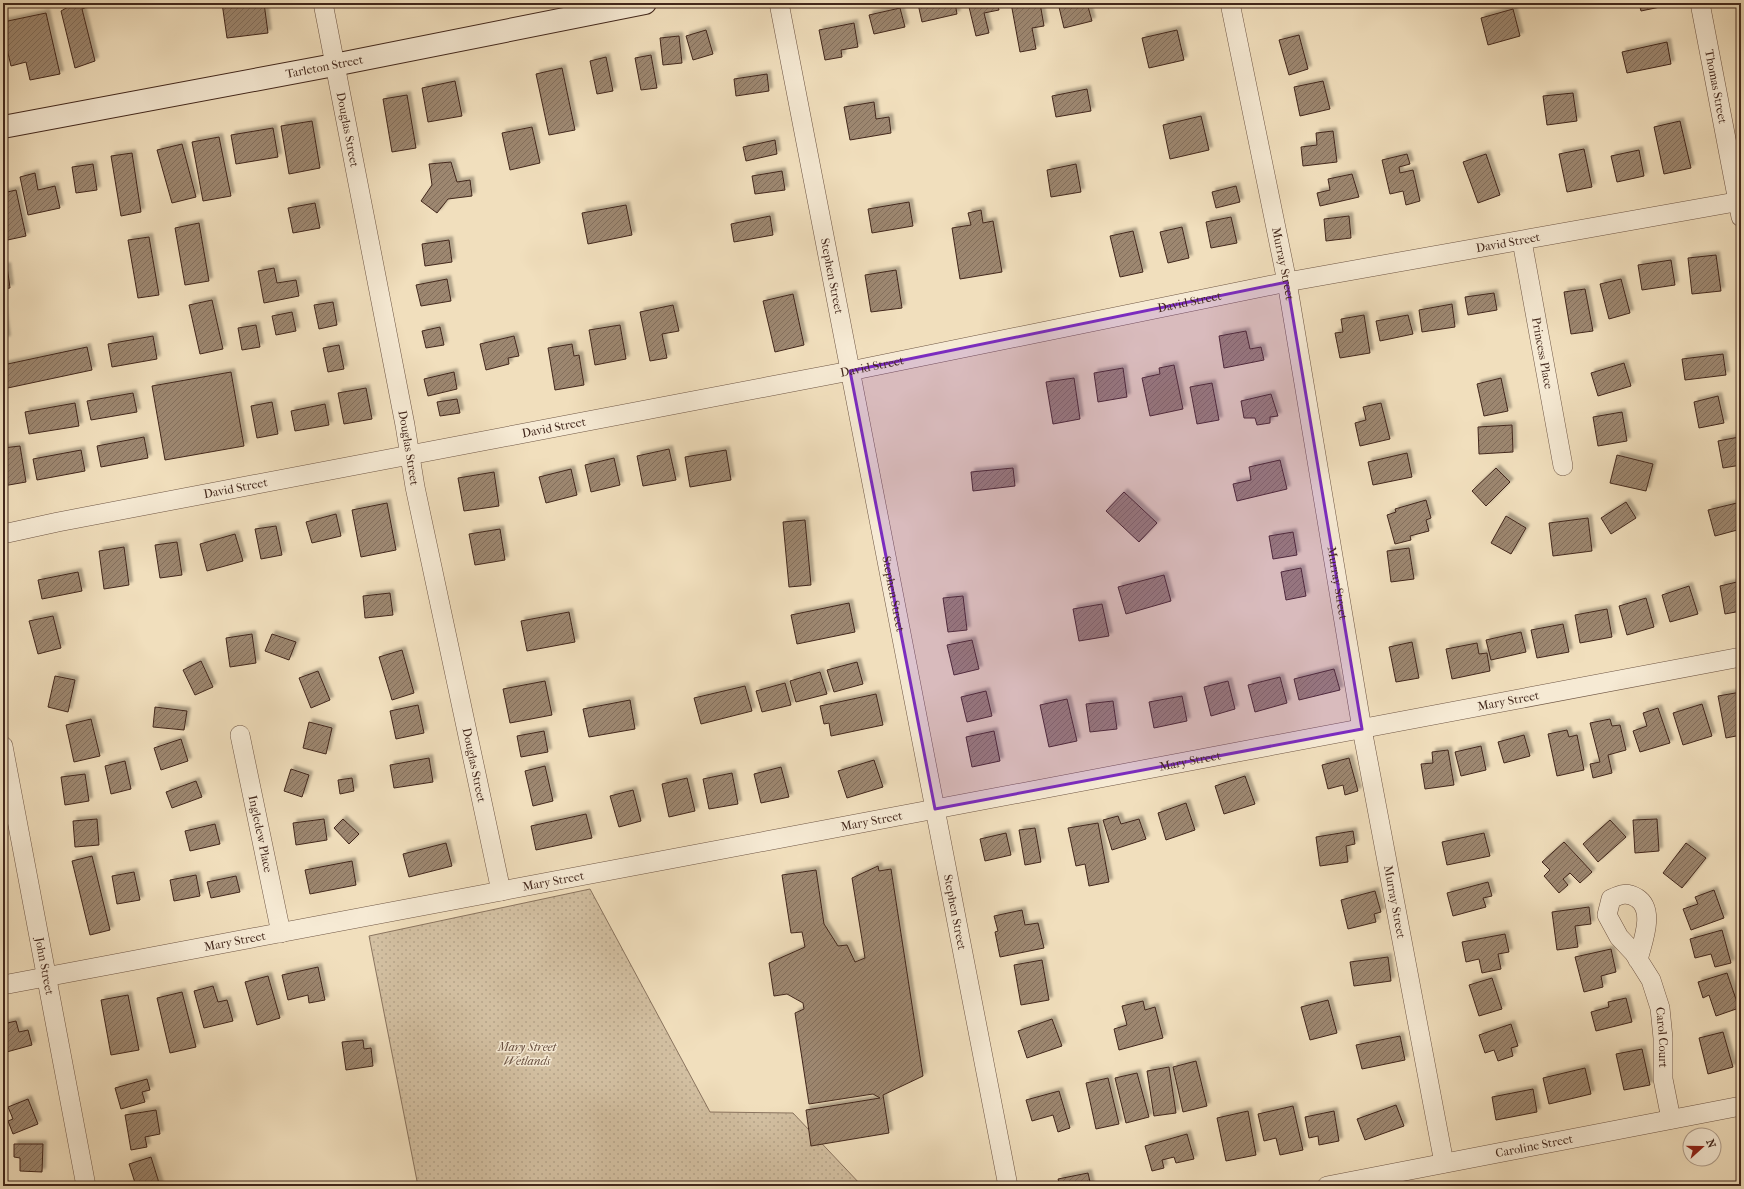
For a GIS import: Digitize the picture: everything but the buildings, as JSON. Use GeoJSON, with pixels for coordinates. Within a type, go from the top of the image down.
{"type":"FeatureCollection","features":[{"type":"Feature","properties":{"kind":"main road","name":"Tarleton Street"},"geometry":{"type":"LineString","coordinates":[[3,126],[334,65],[645,3]]}},
{"type":"Feature","properties":{"kind":"street","name":"Douglas Street"},"geometry":{"type":"LineString","coordinates":[[323,3],[410,455],[502,891]]}},
{"type":"Feature","properties":{"kind":"street","name":"Stephen Street"},"geometry":{"type":"LineString","coordinates":[[779,3],[1008,1186]]}},
{"type":"Feature","properties":{"kind":"street","name":"Murray Street"},"geometry":{"type":"LineString","coordinates":[[1230,3],[1287,282],[1362,729],[1444,1163]]}},
{"type":"Feature","properties":{"kind":"street","name":"Thomas Street"},"geometry":{"type":"LineString","coordinates":[[1700,3],[1740,206]]}},
{"type":"Feature","properties":{"kind":"street","name":"David Street"},"geometry":{"type":"LineString","coordinates":[[3,534],[58,522],[850,371],[1287,282],[1522,241],[1740,206]]}},
{"type":"Feature","properties":{"kind":"street","name":"Princess Place"},"geometry":{"type":"LineString","coordinates":[[1522,241],[1563,466]]}},
{"type":"Feature","properties":{"kind":"street","name":"Mary Street"},"geometry":{"type":"LineString","coordinates":[[3,985],[1741,657]]}},
{"type":"Feature","properties":{"kind":"street","name":"Ingledew Place"},"geometry":{"type":"LineString","coordinates":[[240,735],[281,933]]}},
{"type":"Feature","properties":{"kind":"street","name":"John Street"},"geometry":{"type":"LineString","coordinates":[[3,746],[86,1186]]}},
{"type":"Feature","properties":{"kind":"street","name":"Carol Court"},"geometry":{"type":"LineString","coordinates":[[1638,960],[1651,980],[1660,1008],[1663,1038],[1662,1079],[1671,1120]]}},
{"type":"Feature","properties":{"kind":"street","name":"Caroline Street"},"geometry":{"type":"LineString","coordinates":[[1327,1186],[1741,1106]]}},
{"type":"Feature","properties":{"kind":"highlighted area"},"geometry":{"type":"Polygon","coordinates":[[[1287,282],[1362,729],[935,809],[850,371],[1287,282]]]}},
{"type":"Feature","properties":{"kind":"green space","name":"Mary Street Wetlands"},"geometry":{"type":"Polygon","coordinates":[[[590,889],[710,1112],[793,1113],[862,1186],[418,1186],[369,936],[590,889]]]}}]}
